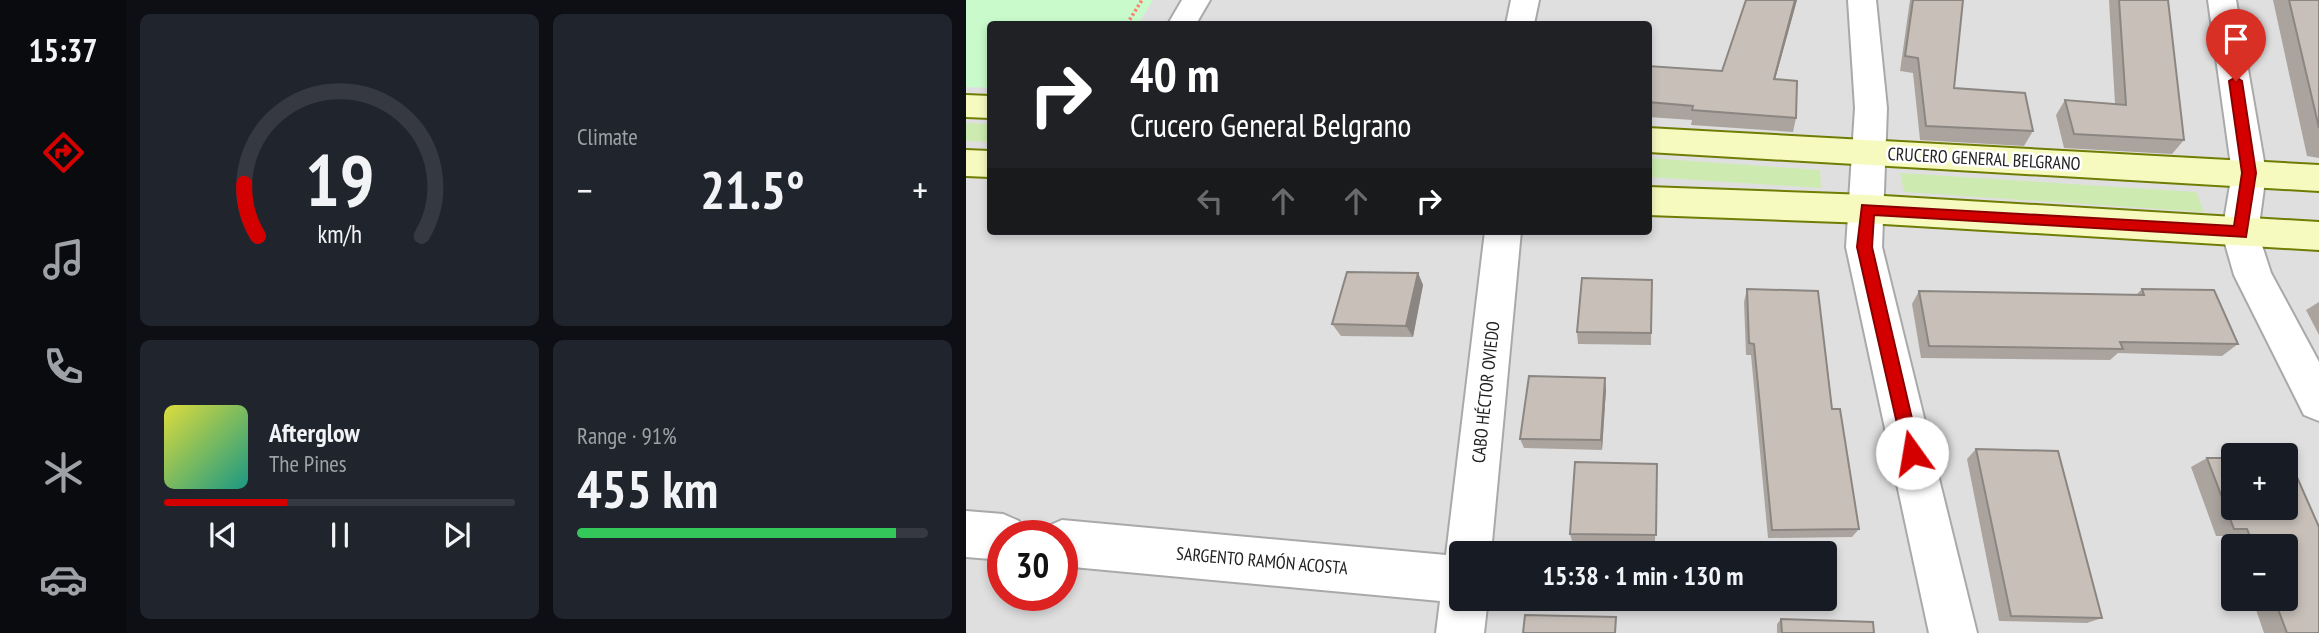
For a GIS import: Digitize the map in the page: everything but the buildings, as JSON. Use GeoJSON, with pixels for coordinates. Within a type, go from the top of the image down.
{"type":"FeatureCollection","features":[{"type":"Feature","properties":{"kind":"street"},"geometry":{"type":"LineString","coordinates":[[1184,21],[1196,0]]}},
{"type":"Feature","properties":{"kind":"street"},"geometry":{"type":"LineString","coordinates":[[1521,21],[1525,0]]}},
{"type":"Feature","properties":{"kind":"street"},"geometry":{"type":"LineString","coordinates":[[1862,0],[1871,108],[1864,247],[1953,633]]}},
{"type":"Feature","properties":{"kind":"street"},"geometry":{"type":"LineString","coordinates":[[2222,0],[2249,173],[2240,233],[2253,275],[2319,402]]}},
{"type":"Feature","properties":{"kind":"street"},"geometry":{"type":"LineString","coordinates":[[966,106],[987,107]]}},
{"type":"Feature","properties":{"kind":"street","name":"CRUCERO GENERAL BELGRANO"},"geometry":{"type":"LineString","coordinates":[[1652,140],[2319,178]]}},
{"type":"Feature","properties":{"kind":"street"},"geometry":{"type":"LineString","coordinates":[[966,163],[987,164]]}},
{"type":"Feature","properties":{"kind":"street"},"geometry":{"type":"LineString","coordinates":[[1652,201],[1867,209],[2319,236]]}},
{"type":"Feature","properties":{"kind":"street","name":"CABO HÉCTOR OVIEDO"},"geometry":{"type":"LineString","coordinates":[[1469,541],[1503,235]]}},
{"type":"Feature","properties":{"kind":"street"},"geometry":{"type":"LineString","coordinates":[[966,534],[987,536]]}},
{"type":"Feature","properties":{"kind":"street","name":"SARGENTO RAMÓN ACOSTA"},"geometry":{"type":"LineString","coordinates":[[1078,544],[1449,579]]}},
{"type":"Feature","properties":{"kind":"street"},"geometry":{"type":"LineString","coordinates":[[1461,633],[1463,611]]}},
{"type":"Feature","properties":{"kind":"path"},"geometry":{"type":"LineString","coordinates":[[1129,21],[1142,0]]}},
{"type":"Feature","properties":{"kind":"shaded area"},"geometry":{"type":"Polygon","coordinates":[[[966,0],[2319,0],[2319,633],[966,633],[966,0]]]}},
{"type":"Feature","properties":{"kind":"green space"},"geometry":{"type":"Polygon","coordinates":[[[966,0],[1153,0],[1140,21],[987,21],[987,88],[966,87],[966,0]]]}},
{"type":"Feature","properties":{"kind":"green space"},"geometry":{"type":"Polygon","coordinates":[[[966,123],[987,124],[987,142],[966,141],[966,123]]]}},
{"type":"Feature","properties":{"kind":"green space"},"geometry":{"type":"Polygon","coordinates":[[[1652,158],[1820,170],[1821,188],[1652,177],[1652,158]]]}},
{"type":"Feature","properties":{"kind":"green space"},"geometry":{"type":"Polygon","coordinates":[[[1900,173],[2196,192],[2204,212],[1904,192],[1900,173]]]}},
{"type":"Feature","properties":{"kind":"route"},"geometry":{"type":"LineString","coordinates":[[1912,453],[1864,247],[1867,209],[2240,233],[2249,173],[2236,81]]}}]}
